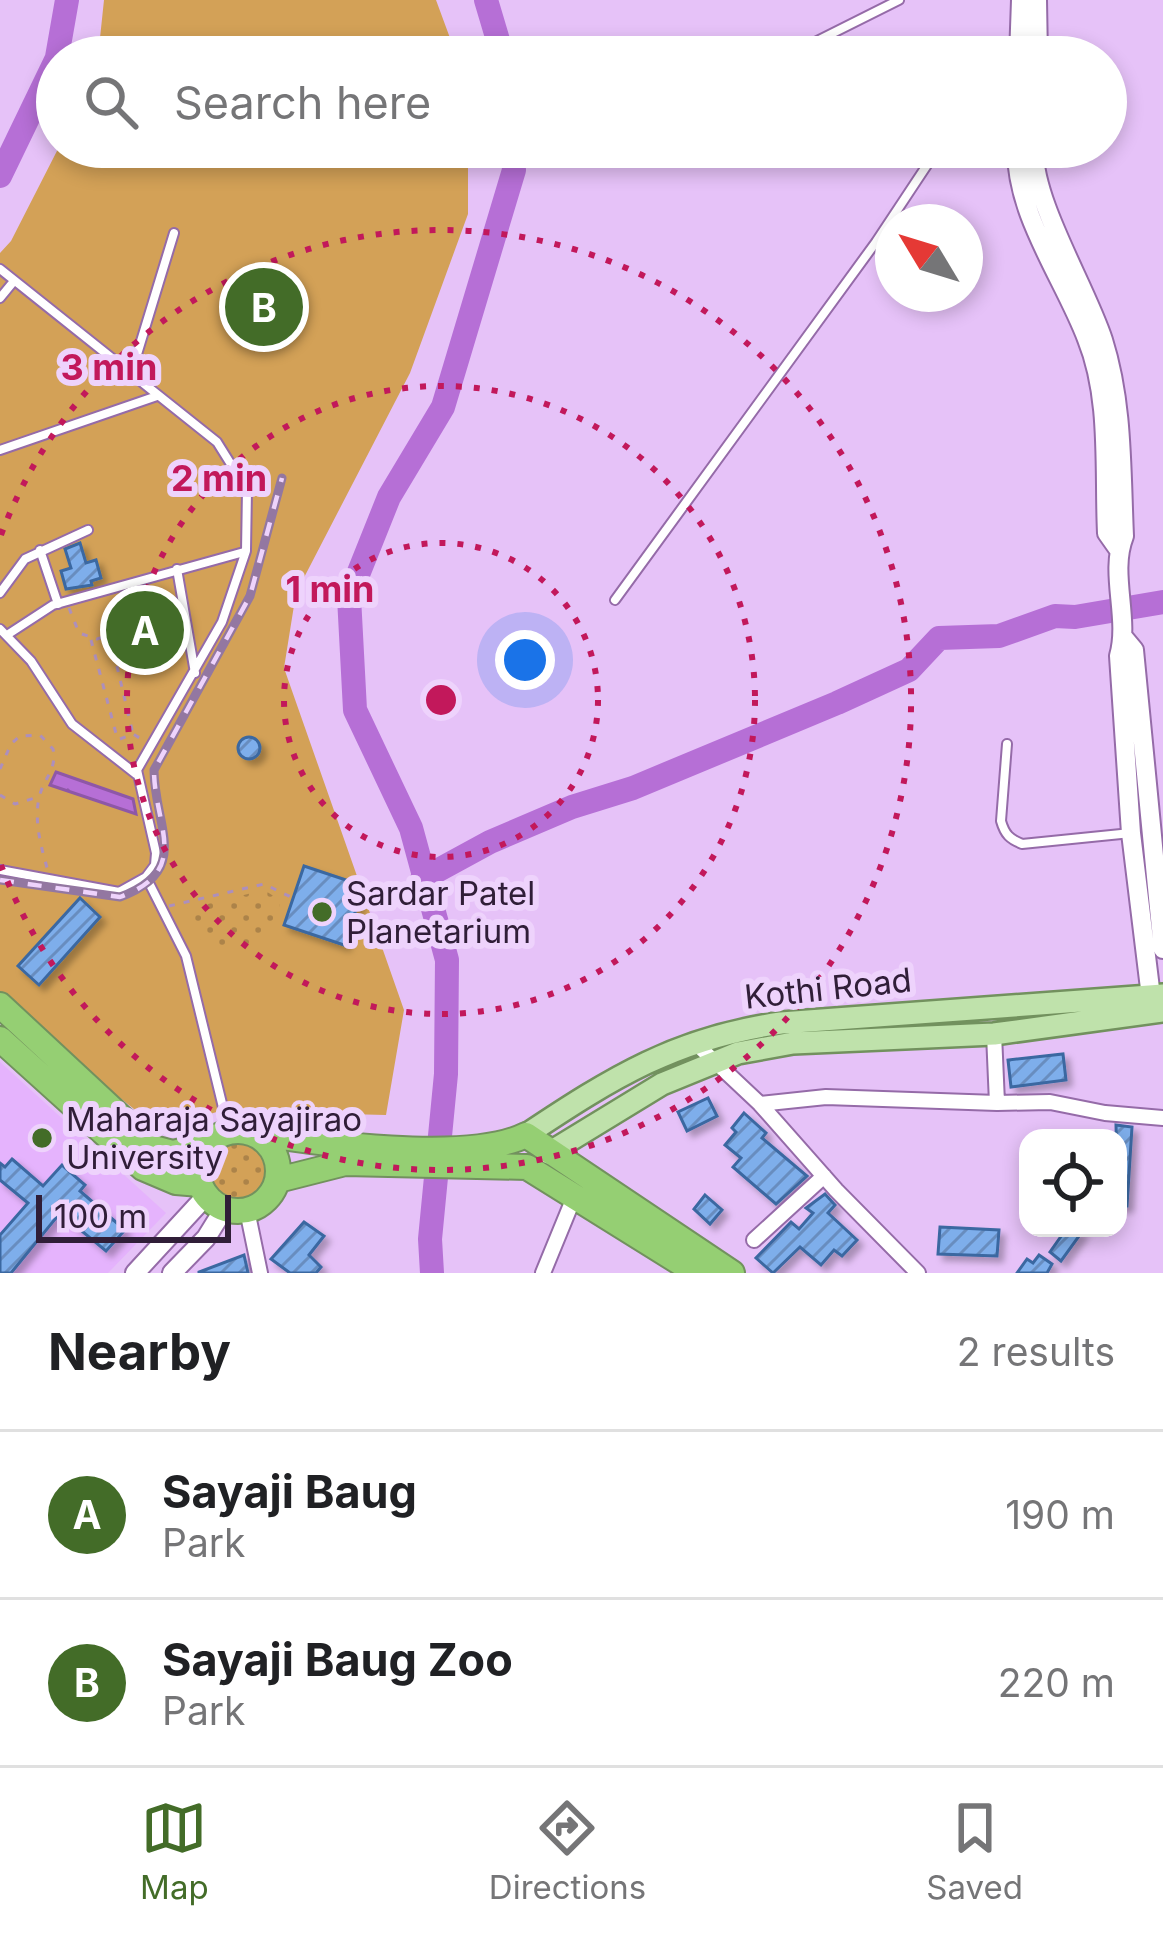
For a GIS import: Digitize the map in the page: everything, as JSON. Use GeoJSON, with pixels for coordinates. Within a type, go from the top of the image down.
{"type":"FeatureCollection","features":[{"type":"Feature","properties":{"kind":"highway"},"geometry":{"type":"LineString","coordinates":[[0,1005],[154,1148],[173,1153],[229,1136],[365,1155],[502,1148],[538,1160],[732,1273]]}},
{"type":"Feature","properties":{"kind":"highway"},"geometry":{"type":"LineString","coordinates":[[0,1040],[142,1168],[219,1200],[267,1199],[279,1168],[270,1146],[229,1136]]}},
{"type":"Feature","properties":{"kind":"highway"},"geometry":{"type":"LineString","coordinates":[[219,1200],[198,1170],[229,1136]]}},
{"type":"Feature","properties":{"kind":"highway"},"geometry":{"type":"LineString","coordinates":[[502,1148],[538,1160],[575,1195],[681,1269]]}},
{"type":"Feature","properties":{"kind":"highway"},"geometry":{"type":"LineString","coordinates":[[278,1180],[365,1155]]}},
{"type":"Feature","properties":{"kind":"main road","name":"Kothi Road"},"geometry":{"type":"LineString","coordinates":[[538,1160],[628,1103],[738,1053],[793,1043],[994,1034],[1158,1004]]}},
{"type":"Feature","properties":{"kind":"main road","name":"Kothi Road"},"geometry":{"type":"LineString","coordinates":[[502,1148],[628,1070],[693,1041],[782,1022],[1158,1004]]}},
{"type":"Feature","properties":{"kind":"street"},"geometry":{"type":"LineString","coordinates":[[1020,36],[1021,0]]}},
{"type":"Feature","properties":{"kind":"street"},"geometry":{"type":"LineString","coordinates":[[1037,0],[1038,36]]}},
{"type":"Feature","properties":{"kind":"street"},"geometry":{"type":"LineString","coordinates":[[1025,168],[1063,264],[1105,346],[1118,410],[1124,536],[1118,550],[1124,638],[1119,656],[1131,832],[1158,1004]]}},
{"type":"Feature","properties":{"kind":"street"},"geometry":{"type":"LineString","coordinates":[[1027,174],[1029,168]]}},
{"type":"Feature","properties":{"kind":"street"},"geometry":{"type":"LineString","coordinates":[[1124,638],[1134,650],[1163,949]]}},
{"type":"Feature","properties":{"kind":"street"},"geometry":{"type":"LineString","coordinates":[[994,1034],[997,1103]]}},
{"type":"Feature","properties":{"kind":"street"},"geometry":{"type":"LineString","coordinates":[[693,1041],[760,1104],[918,1273]]}},
{"type":"Feature","properties":{"kind":"street"},"geometry":{"type":"LineString","coordinates":[[760,1104],[826,1097],[1050,1102],[1163,1118]]}},
{"type":"Feature","properties":{"kind":"street"},"geometry":{"type":"LineString","coordinates":[[754,1240],[824,1176]]}},
{"type":"Feature","properties":{"kind":"street"},"geometry":{"type":"LineString","coordinates":[[543,1273],[575,1195]]}},
{"type":"Feature","properties":{"kind":"street"},"geometry":{"type":"LineString","coordinates":[[135,1273],[219,1200]]}},
{"type":"Feature","properties":{"kind":"street"},"geometry":{"type":"LineString","coordinates":[[172,1273],[206,1238],[219,1200]]}},
{"type":"Feature","properties":{"kind":"street"},"geometry":{"type":"LineString","coordinates":[[219,1200],[260,1273]]}},
{"type":"Feature","properties":{"kind":"lane"},"geometry":{"type":"LineString","coordinates":[[826,36],[898,0]]}},
{"type":"Feature","properties":{"kind":"lane"},"geometry":{"type":"LineString","coordinates":[[616,600],[925,168]]}},
{"type":"Feature","properties":{"kind":"lane"},"geometry":{"type":"LineString","coordinates":[[130,374],[174,233]]}},
{"type":"Feature","properties":{"kind":"lane"},"geometry":{"type":"LineString","coordinates":[[0,269],[217,442],[247,490],[246,551],[221,622],[195,674],[149,745],[137,775],[155,865],[146,877],[118,892],[0,870]]}},
{"type":"Feature","properties":{"kind":"lane"},"geometry":{"type":"LineString","coordinates":[[0,298],[14,281]]}},
{"type":"Feature","properties":{"kind":"lane"},"geometry":{"type":"LineString","coordinates":[[0,450],[158,396]]}},
{"type":"Feature","properties":{"kind":"lane"},"geometry":{"type":"LineString","coordinates":[[0,593],[25,559],[88,530]]}},
{"type":"Feature","properties":{"kind":"lane"},"geometry":{"type":"LineString","coordinates":[[40,550],[63,602]]}},
{"type":"Feature","properties":{"kind":"lane"},"geometry":{"type":"LineString","coordinates":[[137,775],[72,724],[31,661],[4,632],[63,602],[246,551]]}},
{"type":"Feature","properties":{"kind":"lane"},"geometry":{"type":"LineString","coordinates":[[177,569],[195,674]]}},
{"type":"Feature","properties":{"kind":"lane"},"geometry":{"type":"LineString","coordinates":[[1007,744],[1001,821],[1013,841],[1022,844],[1131,832]]}},
{"type":"Feature","properties":{"kind":"lane"},"geometry":{"type":"LineString","coordinates":[[146,877],[186,956],[229,1136]]}},
{"type":"Feature","properties":{"kind":"path"},"geometry":{"type":"LineString","coordinates":[[112,588],[116,620],[109,635],[133,734],[149,745]]}},
{"type":"Feature","properties":{"kind":"path"},"geometry":{"type":"LineString","coordinates":[[63,602],[79,633],[91,638],[109,635]]}},
{"type":"Feature","properties":{"kind":"path"},"geometry":{"type":"LineString","coordinates":[[91,638],[118,741]]}},
{"type":"Feature","properties":{"kind":"path"},"geometry":{"type":"LineString","coordinates":[[1,764],[20,736],[34,733],[49,742],[55,760],[39,796],[38,831],[50,878]]}},
{"type":"Feature","properties":{"kind":"path"},"geometry":{"type":"LineString","coordinates":[[111,755],[118,741],[133,734]]}},
{"type":"Feature","properties":{"kind":"path"},"geometry":{"type":"LineString","coordinates":[[0,748],[1,764]]}},
{"type":"Feature","properties":{"kind":"path"},"geometry":{"type":"LineString","coordinates":[[0,794],[15,804],[39,796]]}},
{"type":"Feature","properties":{"kind":"path"},"geometry":{"type":"LineString","coordinates":[[162,908],[263,884],[293,898]]}},
{"type":"Feature","properties":{"kind":"shaded area"},"geometry":{"type":"Polygon","coordinates":[[[104,0],[436,0],[449,36],[100,36],[104,0]]]}},
{"type":"Feature","properties":{"kind":"shaded area"},"geometry":{"type":"Polygon","coordinates":[[[48,168],[468,168],[468,214],[410,373],[296,593],[284,668],[404,1010],[386,1115],[220,1111],[159,1129],[55,1046],[0,993],[0,253],[11,241],[48,168]]]}},
{"type":"Feature","properties":{"kind":"shaded area"},"geometry":{"type":"Polygon","coordinates":[[[264,890],[280,900],[277,923],[259,946],[210,950],[191,929],[187,909],[264,890]]]}},
{"type":"Feature","properties":{"kind":"shaded area","name":"Maharaja Sayajirao University"},"geometry":{"type":"Polygon","coordinates":[[[0,1062],[166,1213],[108,1273],[0,1273],[0,1062]]]}},
{"type":"Feature","properties":{"kind":"shaded area"},"geometry":{"type":"Polygon","coordinates":[[[240,1141],[261,1149],[269,1170],[261,1191],[240,1199],[219,1191],[211,1170],[219,1149],[240,1141]]]}},
{"type":"Feature","properties":{"kind":"water"},"geometry":{"type":"Polygon","coordinates":[[[56,772],[133,799],[136,814],[50,785],[56,772]]]}},
{"type":"Feature","properties":{"kind":"building"},"geometry":{"type":"Polygon","coordinates":[[[80,543],[86,563],[96,560],[101,578],[91,581],[92,585],[66,589],[61,571],[71,568],[65,549],[80,543]]]}},
{"type":"Feature","properties":{"kind":"building"},"geometry":{"type":"Polygon","coordinates":[[[249,737],[260,748],[249,759],[238,748],[249,737]]]}},
{"type":"Feature","properties":{"kind":"building","name":"Sardar Patel Planetarium"},"geometry":{"type":"Polygon","coordinates":[[[304,866],[364,886],[344,945],[284,925],[304,866]]]}},
{"type":"Feature","properties":{"kind":"building"},"geometry":{"type":"Polygon","coordinates":[[[80,898],[100,917],[39,985],[18,966],[80,898]]]}},
{"type":"Feature","properties":{"kind":"building"},"geometry":{"type":"Polygon","coordinates":[[[1063,1054],[1066,1080],[1011,1087],[1008,1060],[1063,1054]]]}},
{"type":"Feature","properties":{"kind":"building"},"geometry":{"type":"Polygon","coordinates":[[[708,1098],[717,1116],[687,1131],[678,1112],[708,1098]]]}},
{"type":"Feature","properties":{"kind":"building"},"geometry":{"type":"Polygon","coordinates":[[[744,1113],[766,1133],[762,1138],[807,1176],[776,1204],[733,1167],[741,1158],[725,1145],[744,1113]]]}},
{"type":"Feature","properties":{"kind":"building"},"geometry":{"type":"Polygon","coordinates":[[[1116,1125],[1132,1127],[1127,1206],[1127,1129],[1116,1129],[1116,1125]]]}},
{"type":"Feature","properties":{"kind":"building"},"geometry":{"type":"Polygon","coordinates":[[[12,1159],[43,1186],[62,1165],[85,1185],[80,1191],[125,1230],[106,1251],[60,1213],[11,1273],[0,1273],[0,1235],[28,1203],[0,1180],[0,1163],[5,1167],[12,1159]]]}},
{"type":"Feature","properties":{"kind":"building"},"geometry":{"type":"Polygon","coordinates":[[[825,1194],[835,1205],[828,1213],[857,1240],[842,1256],[834,1250],[821,1265],[800,1247],[773,1273],[756,1258],[791,1222],[799,1229],[813,1213],[806,1208],[825,1194]]]}},
{"type":"Feature","properties":{"kind":"building"},"geometry":{"type":"Polygon","coordinates":[[[705,1195],[722,1210],[710,1224],[694,1209],[705,1195]]]}},
{"type":"Feature","properties":{"kind":"building"},"geometry":{"type":"Polygon","coordinates":[[[304,1222],[324,1236],[309,1255],[321,1267],[316,1273],[290,1273],[271,1259],[304,1222]]]}},
{"type":"Feature","properties":{"kind":"building"},"geometry":{"type":"Polygon","coordinates":[[[940,1227],[999,1230],[997,1256],[938,1254],[940,1227]]]}},
{"type":"Feature","properties":{"kind":"building"},"geometry":{"type":"Polygon","coordinates":[[[1061,1237],[1078,1237],[1061,1261],[1050,1252],[1061,1237]]]}},
{"type":"Feature","properties":{"kind":"building"},"geometry":{"type":"Polygon","coordinates":[[[244,1255],[248,1273],[199,1273],[199,1272],[244,1255]]]}},
{"type":"Feature","properties":{"kind":"building"},"geometry":{"type":"Polygon","coordinates":[[[1039,1255],[1052,1264],[1047,1273],[1017,1273],[1027,1259],[1033,1263],[1039,1255]]]}},
{"type":"Feature","properties":{"kind":"waterway"},"geometry":{"type":"LineString","coordinates":[[61,36],[67,0]]}},
{"type":"Feature","properties":{"kind":"waterway"},"geometry":{"type":"LineString","coordinates":[[486,0],[497,36]]}},
{"type":"Feature","properties":{"kind":"waterway"},"geometry":{"type":"LineString","coordinates":[[0,176],[36,101]]}},
{"type":"Feature","properties":{"kind":"waterway"},"geometry":{"type":"LineString","coordinates":[[432,1273],[430,1239],[446,1074],[447,960],[411,828],[355,710],[349,597],[389,497],[443,407],[514,168]]}},
{"type":"Feature","properties":{"kind":"waterway"},"geometry":{"type":"LineString","coordinates":[[422,879],[490,842],[572,807],[633,788],[909,670],[939,638],[999,636],[1055,616],[1163,602]]}},
{"type":"Feature","properties":{"kind":"railway"},"geometry":{"type":"LineString","coordinates":[[0,880],[120,897],[156,874],[164,844],[154,770],[250,596],[282,478]]}},
{"type":"Feature","properties":{"kind":"place","name":"Sayaji Baug Zoo"},"geometry":{"type":"Point","coordinates":[264,307]}},
{"type":"Feature","properties":{"kind":"place","name":"Sayaji Baug"},"geometry":{"type":"Point","coordinates":[145,630]}},
{"type":"Feature","properties":{"kind":"place","name":"Sardar Patel Planetarium"},"geometry":{"type":"Point","coordinates":[322,912]}},
{"type":"Feature","properties":{"kind":"place","name":"Maharaja Sayajirao University"},"geometry":{"type":"Point","coordinates":[42,1138]}}]}
